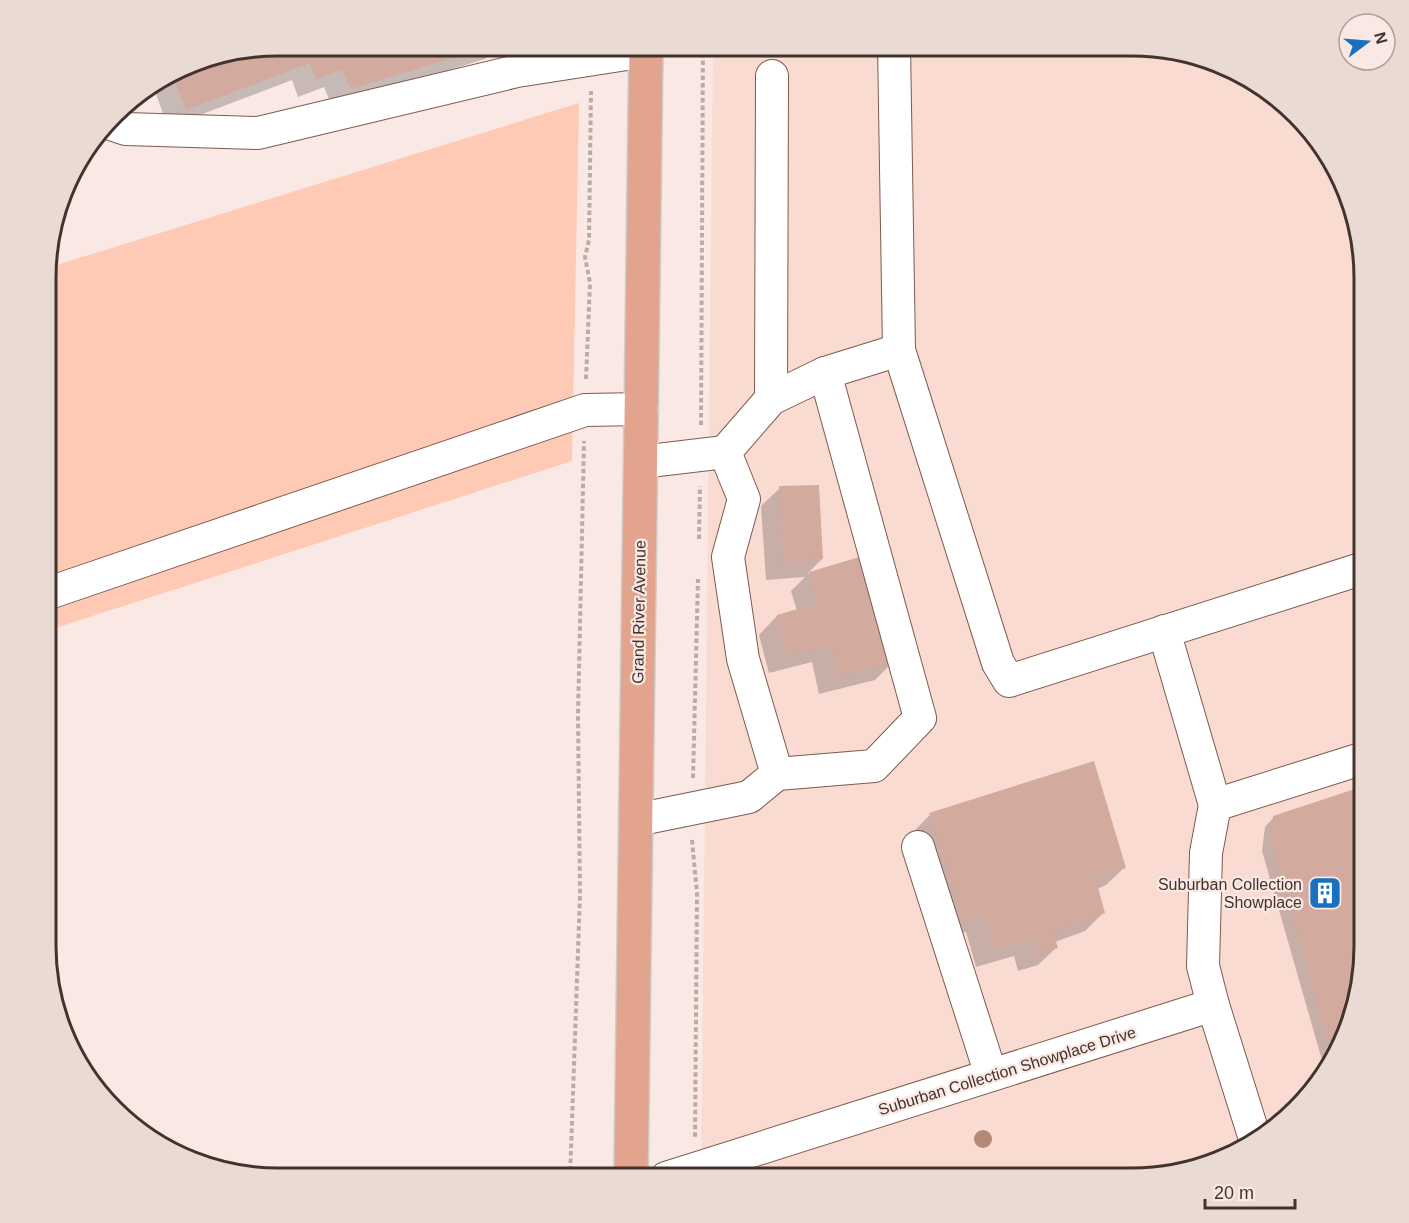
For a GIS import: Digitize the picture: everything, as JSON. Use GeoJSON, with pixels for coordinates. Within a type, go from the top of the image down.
{"type":"FeatureCollection","features":[{"type":"Feature","properties":{"kind":"main road","name":"Grand River Avenue"},"geometry":{"type":"LineString","coordinates":[[630,1168],[646,56]]}},
{"type":"Feature","properties":{"kind":"lane"},"geometry":{"type":"LineString","coordinates":[[116,126],[126,129],[258,133],[517,70],[606,56]]}},
{"type":"Feature","properties":{"kind":"lane"},"geometry":{"type":"LineString","coordinates":[[894,56],[899,350],[998,663],[1009,681],[1354,571]]}},
{"type":"Feature","properties":{"kind":"lane"},"geometry":{"type":"LineString","coordinates":[[771,399],[772,76]]}},
{"type":"Feature","properties":{"kind":"lane"},"geometry":{"type":"LineString","coordinates":[[641,462],[713,454],[771,399],[825,373],[899,350]]}},
{"type":"Feature","properties":{"kind":"lane"},"geometry":{"type":"LineString","coordinates":[[636,820],[749,797],[777,774],[874,766],[920,718],[825,373]]}},
{"type":"Feature","properties":{"kind":"lane"},"geometry":{"type":"LineString","coordinates":[[56,591],[585,410],[642,409]]}},
{"type":"Feature","properties":{"kind":"lane"},"geometry":{"type":"LineString","coordinates":[[713,454],[744,499],[728,557],[743,659],[777,774]]}},
{"type":"Feature","properties":{"kind":"lane"},"geometry":{"type":"LineString","coordinates":[[1164,631],[1215,805],[1206,853],[1203,966],[1253,1131]]}},
{"type":"Feature","properties":{"kind":"lane"},"geometry":{"type":"LineString","coordinates":[[1215,805],[1354,761]]}},
{"type":"Feature","properties":{"kind":"lane"},"geometry":{"type":"LineString","coordinates":[[918,848],[991,1076]]}},
{"type":"Feature","properties":{"kind":"lane","name":"Suburban Collection Showplace Drive"},"geometry":{"type":"LineString","coordinates":[[697,1168],[1213,1005]]}},
{"type":"Feature","properties":{"kind":"path"},"geometry":{"type":"LineString","coordinates":[[699,550],[713,454],[703,56]]}},
{"type":"Feature","properties":{"kind":"path"},"geometry":{"type":"LineString","coordinates":[[570,1168],[580,895],[578,716],[590,283],[585,257],[590,240],[591,59]]}},
{"type":"Feature","properties":{"kind":"path"},"geometry":{"type":"LineString","coordinates":[[681,1168],[697,893],[692,853],[698,574]]}},
{"type":"Feature","properties":{"kind":"shaded area"},"geometry":{"type":"Polygon","coordinates":[[[713,56],[1146,56],[1189,63],[1229,78],[1255,93],[1278,111],[1316,154],[1342,206],[1352,249],[1354,278],[1354,945],[1352,974],[1346,1003],[1331,1043],[1316,1069],[1298,1092],[1255,1130],[1203,1156],[1160,1166],[1131,1168],[701,1168],[713,56]]]}},
{"type":"Feature","properties":{"kind":"shaded area"},"geometry":{"type":"Polygon","coordinates":[[[579,103],[572,461],[56,628],[56,265],[579,103]]]}},
{"type":"Feature","properties":{"kind":"building"},"geometry":{"type":"Polygon","coordinates":[[[459,56],[351,89],[342,70],[316,79],[310,63],[186,110],[175,81],[206,67],[249,57],[459,56]]]}},
{"type":"Feature","properties":{"kind":"building"},"geometry":{"type":"Polygon","coordinates":[[[819,485],[823,559],[783,562],[779,486],[819,485]]]}},
{"type":"Feature","properties":{"kind":"building"},"geometry":{"type":"Polygon","coordinates":[[[866,555],[895,662],[837,676],[830,645],[787,656],[777,615],[818,603],[809,572],[866,555]]]}},
{"type":"Feature","properties":{"kind":"building"},"geometry":{"type":"Polygon","coordinates":[[[1094,761],[1126,868],[1095,877],[1105,913],[1053,932],[1058,948],[1037,954],[1032,939],[994,950],[984,915],[964,920],[929,813],[1094,761]]]}},
{"type":"Feature","properties":{"kind":"building","name":"Suburban Collection Showplace"},"geometry":{"type":"Polygon","coordinates":[[[1354,789],[1352,974],[1342,1017],[1329,1046],[1271,841],[1273,816],[1354,789]]]}},
{"type":"Feature","properties":{"kind":"place","name":"Suburban Collection Showplace"},"geometry":{"type":"Point","coordinates":[1325,893]}}]}
